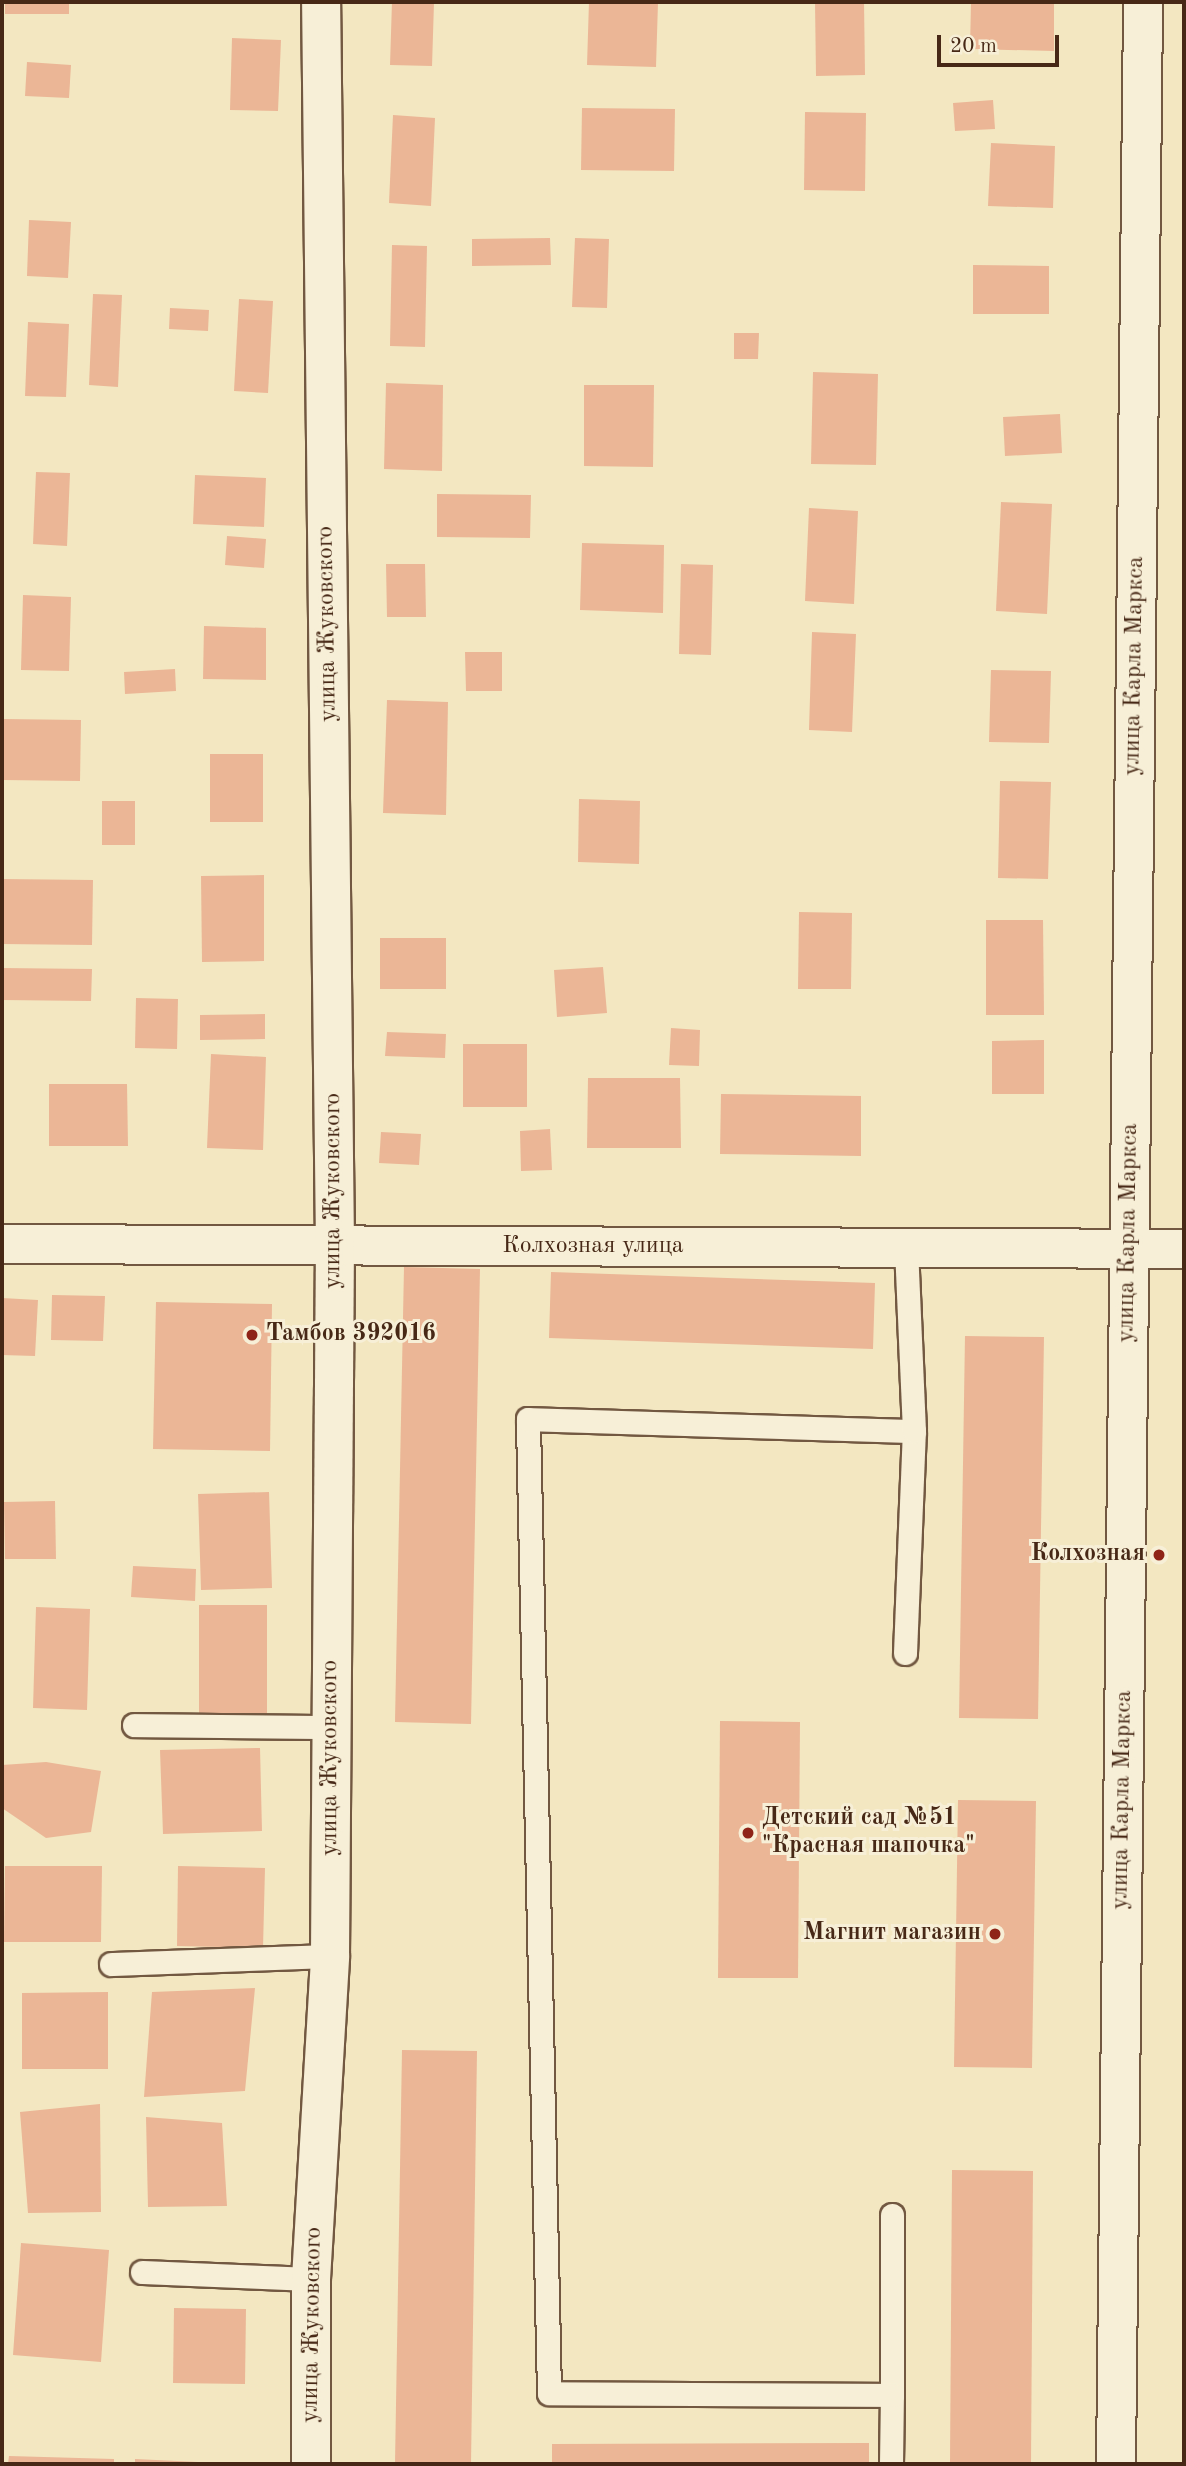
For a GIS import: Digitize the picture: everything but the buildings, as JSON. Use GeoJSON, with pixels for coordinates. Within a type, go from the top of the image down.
{"type":"FeatureCollection","features":[{"type":"Feature","properties":{"kind":"street","name":"улица Жуковского"},"geometry":{"type":"LineString","coordinates":[[311,2464],[311,2279],[330,1956],[335,1246],[321,2]]}},
{"type":"Feature","properties":{"kind":"street","name":"улица Карла Маркса"},"geometry":{"type":"LineString","coordinates":[[1116,2464],[1143,2]]}},
{"type":"Feature","properties":{"kind":"street","name":"Колхозная улица"},"geometry":{"type":"LineString","coordinates":[[2,1244],[906,1250],[1184,1249]]}},
{"type":"Feature","properties":{"kind":"lane"},"geometry":{"type":"LineString","coordinates":[[905,1653],[914,1431],[906,1250]]}},
{"type":"Feature","properties":{"kind":"lane"},"geometry":{"type":"LineString","coordinates":[[892,2395],[549,2393],[528,1419],[914,1431]]}},
{"type":"Feature","properties":{"kind":"lane"},"geometry":{"type":"LineString","coordinates":[[134,1725],[332,1727]]}},
{"type":"Feature","properties":{"kind":"lane"},"geometry":{"type":"LineString","coordinates":[[111,1964],[330,1956]]}},
{"type":"Feature","properties":{"kind":"lane"},"geometry":{"type":"LineString","coordinates":[[891,2464],[892,2215]]}},
{"type":"Feature","properties":{"kind":"lane"},"geometry":{"type":"LineString","coordinates":[[142,2272],[311,2279]]}},
{"type":"Feature","properties":{"kind":"place","name":"Тамбов 392016"},"geometry":{"type":"Point","coordinates":[252,1335]}},
{"type":"Feature","properties":{"kind":"place","name":"Колхозная"},"geometry":{"type":"Point","coordinates":[1159,1555]}},
{"type":"Feature","properties":{"kind":"place","name":"Детский сад №51 \"Красная шапочка\""},"geometry":{"type":"Point","coordinates":[748,1833]}},
{"type":"Feature","properties":{"kind":"place","name":"Магнит магазин"},"geometry":{"type":"Point","coordinates":[995,1934]}}]}
